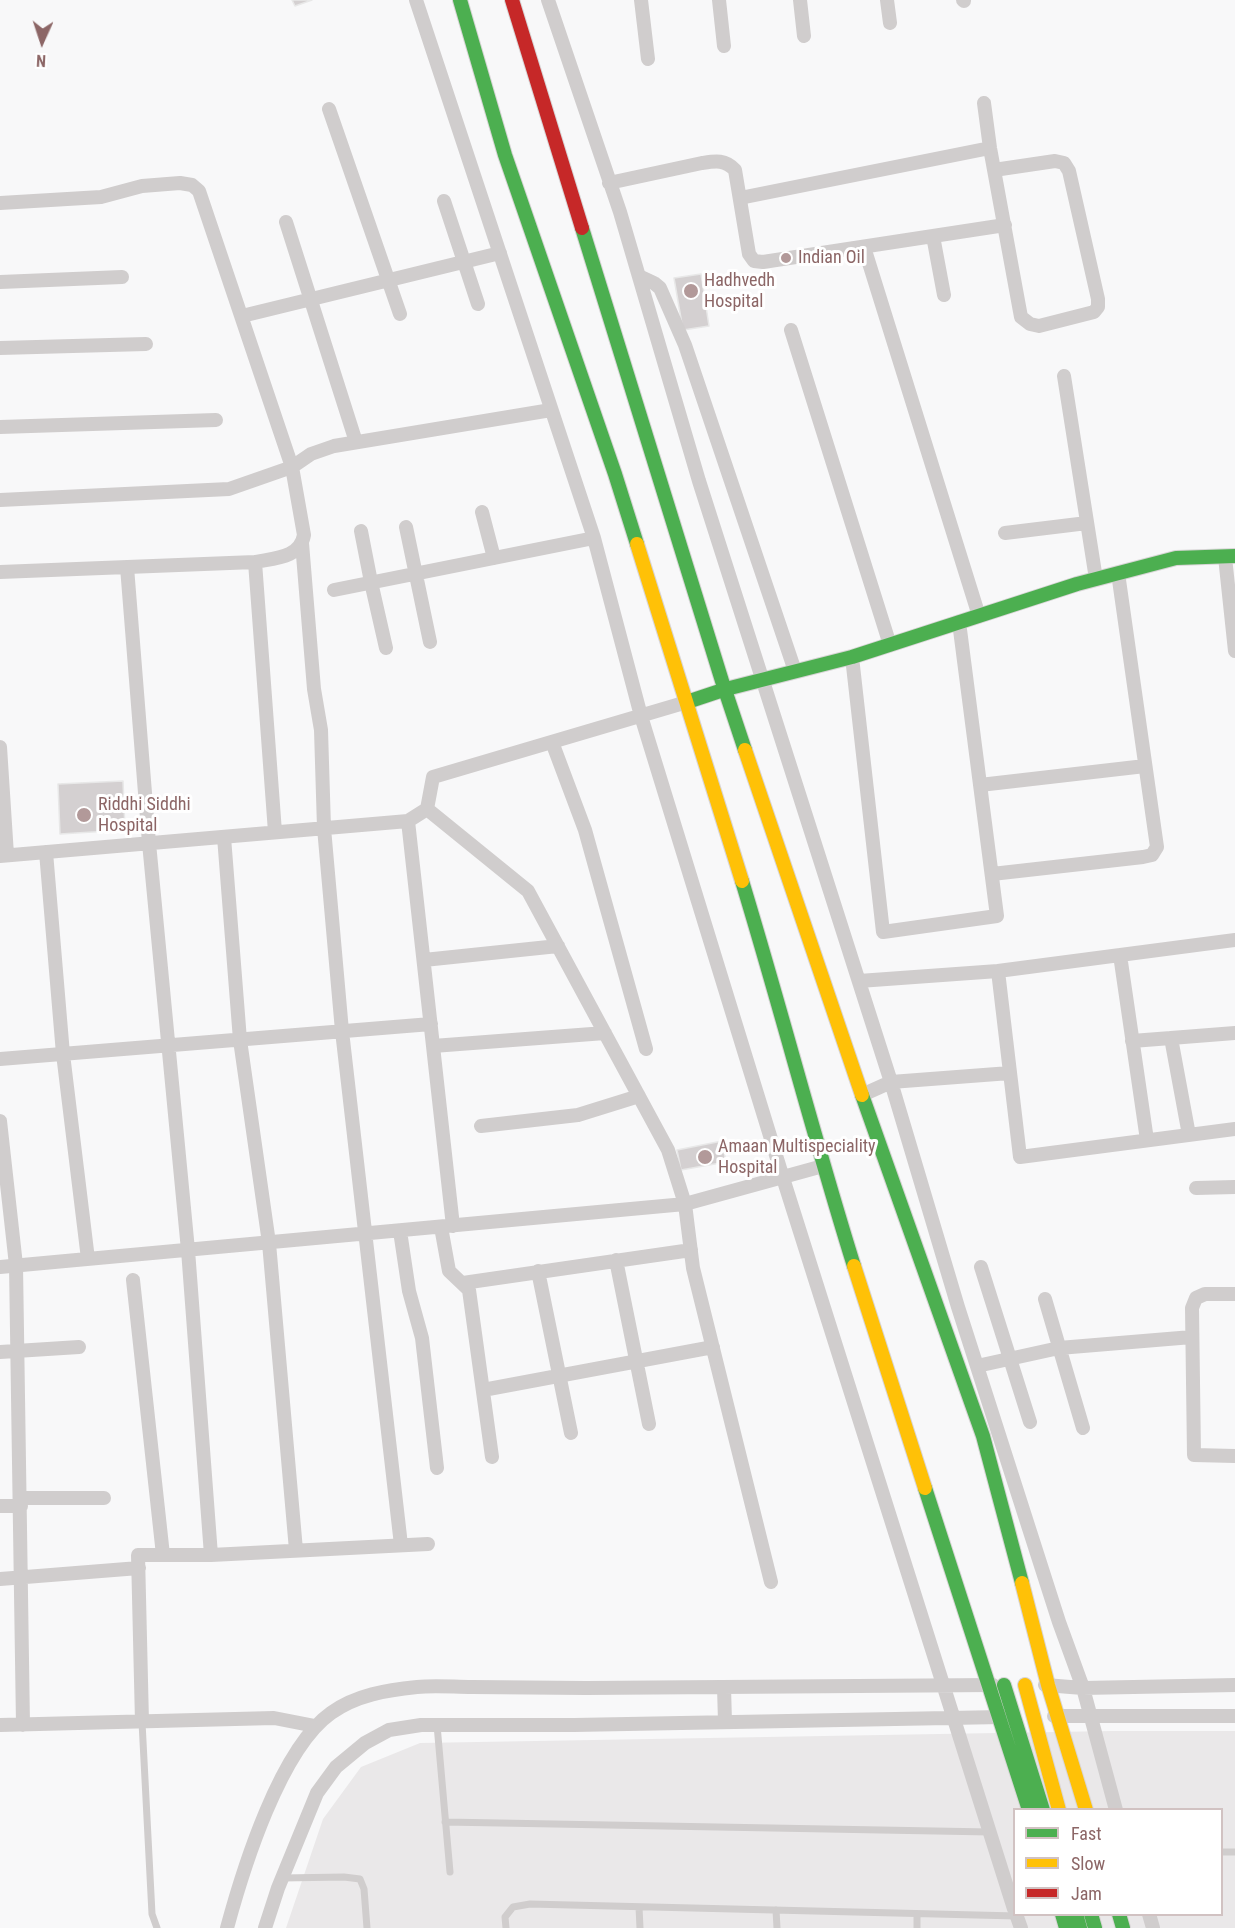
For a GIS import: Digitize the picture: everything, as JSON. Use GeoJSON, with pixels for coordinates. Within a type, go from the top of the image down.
{"type":"FeatureCollection","features":[{"type":"Feature","properties":{"kind":"main road"},"geometry":{"type":"LineString","coordinates":[[460,0],[505,156],[615,474],[687,702],[764,953],[823,1166],[1029,1808]]}},
{"type":"Feature","properties":{"kind":"main road"},"geometry":{"type":"LineString","coordinates":[[512,0],[719,670],[862,1095],[983,1436],[1056,1716],[1086,1808]]}},
{"type":"Feature","properties":{"kind":"main road"},"geometry":{"type":"LineString","coordinates":[[687,702],[726,689],[852,657],[1118,573],[1176,558],[1230,556]]}},
{"type":"Feature","properties":{"kind":"main road"},"geometry":{"type":"LineString","coordinates":[[1004,1685],[1043,1808]]}},
{"type":"Feature","properties":{"kind":"main road"},"geometry":{"type":"LineString","coordinates":[[1025,1685],[1059,1808]]}},
{"type":"Feature","properties":{"kind":"street"},"geometry":{"type":"LineString","coordinates":[[416,0],[594,538],[641,716],[952,1718],[1013,1904]]}},
{"type":"Feature","properties":{"kind":"street"},"geometry":{"type":"LineString","coordinates":[[548,0],[639,276],[699,481],[891,1082],[977,1366],[1062,1631],[1092,1716],[1116,1808]]}},
{"type":"Feature","properties":{"kind":"street"},"geometry":{"type":"LineString","coordinates":[[641,0],[648,59]]}},
{"type":"Feature","properties":{"kind":"street"},"geometry":{"type":"LineString","coordinates":[[719,0],[724,46]]}},
{"type":"Feature","properties":{"kind":"street"},"geometry":{"type":"LineString","coordinates":[[800,0],[804,36]]}},
{"type":"Feature","properties":{"kind":"street"},"geometry":{"type":"LineString","coordinates":[[887,0],[890,23]]}},
{"type":"Feature","properties":{"kind":"street"},"geometry":{"type":"LineString","coordinates":[[984,103],[990,148],[994,170],[1005,225],[1021,317],[1030,324],[1039,326],[1094,312],[1098,307],[1098,299],[1069,171],[1064,163],[1055,161],[994,170]]}},
{"type":"Feature","properties":{"kind":"street"},"geometry":{"type":"LineString","coordinates":[[329,109],[400,314]]}},
{"type":"Feature","properties":{"kind":"street"},"geometry":{"type":"LineString","coordinates":[[741,198],[990,148]]}},
{"type":"Feature","properties":{"kind":"street"},"geometry":{"type":"LineString","coordinates":[[609,183],[717,161],[729,163],[735,170],[749,254],[754,261],[763,262],[1005,225]]}},
{"type":"Feature","properties":{"kind":"street"},"geometry":{"type":"LineString","coordinates":[[0,203],[101,197],[142,186],[180,183],[192,185],[199,191],[292,467],[304,535],[302,543],[314,689],[321,730],[324,828],[342,1031],[401,1545]]}},
{"type":"Feature","properties":{"kind":"street"},"geometry":{"type":"LineString","coordinates":[[444,201],[478,304]]}},
{"type":"Feature","properties":{"kind":"street"},"geometry":{"type":"LineString","coordinates":[[286,222],[356,442]]}},
{"type":"Feature","properties":{"kind":"street"},"geometry":{"type":"LineString","coordinates":[[933,236],[944,295]]}},
{"type":"Feature","properties":{"kind":"street"},"geometry":{"type":"LineString","coordinates":[[864,247],[979,616]]}},
{"type":"Feature","properties":{"kind":"street"},"geometry":{"type":"LineString","coordinates":[[242,316],[500,253]]}},
{"type":"Feature","properties":{"kind":"street"},"geometry":{"type":"LineString","coordinates":[[639,276],[660,288],[685,345],[795,672]]}},
{"type":"Feature","properties":{"kind":"street"},"geometry":{"type":"LineString","coordinates":[[0,282],[122,277]]}},
{"type":"Feature","properties":{"kind":"street"},"geometry":{"type":"LineString","coordinates":[[791,330],[890,645]]}},
{"type":"Feature","properties":{"kind":"street"},"geometry":{"type":"LineString","coordinates":[[0,348],[146,344]]}},
{"type":"Feature","properties":{"kind":"street"},"geometry":{"type":"LineString","coordinates":[[1064,376],[1096,579]]}},
{"type":"Feature","properties":{"kind":"street"},"geometry":{"type":"LineString","coordinates":[[0,500],[229,489],[292,467],[321,450],[356,442],[552,410]]}},
{"type":"Feature","properties":{"kind":"street"},"geometry":{"type":"LineString","coordinates":[[0,427],[216,420]]}},
{"type":"Feature","properties":{"kind":"street"},"geometry":{"type":"LineString","coordinates":[[482,512],[494,558]]}},
{"type":"Feature","properties":{"kind":"street"},"geometry":{"type":"LineString","coordinates":[[1005,533],[1087,523]]}},
{"type":"Feature","properties":{"kind":"street"},"geometry":{"type":"LineString","coordinates":[[406,527],[430,642]]}},
{"type":"Feature","properties":{"kind":"street"},"geometry":{"type":"LineString","coordinates":[[361,531],[370,582],[386,648]]}},
{"type":"Feature","properties":{"kind":"street"},"geometry":{"type":"LineString","coordinates":[[334,590],[594,538]]}},
{"type":"Feature","properties":{"kind":"street"},"geometry":{"type":"LineString","coordinates":[[0,572],[255,562],[290,555],[302,543]]}},
{"type":"Feature","properties":{"kind":"street"},"geometry":{"type":"LineString","coordinates":[[1230,556],[1235,651]]}},
{"type":"Feature","properties":{"kind":"street"},"geometry":{"type":"LineString","coordinates":[[255,562],[275,832]]}},
{"type":"Feature","properties":{"kind":"street"},"geometry":{"type":"LineString","coordinates":[[127,567],[148,843],[188,1250],[211,1555]]}},
{"type":"Feature","properties":{"kind":"street"},"geometry":{"type":"LineString","coordinates":[[992,874],[1152,855],[1156,847],[1118,573]]}},
{"type":"Feature","properties":{"kind":"street"},"geometry":{"type":"LineString","coordinates":[[852,657],[883,932],[997,916],[959,622]]}},
{"type":"Feature","properties":{"kind":"street"},"geometry":{"type":"LineString","coordinates":[[0,747],[4,855],[408,821],[427,809],[433,777],[687,702]]}},
{"type":"Feature","properties":{"kind":"street"},"geometry":{"type":"LineString","coordinates":[[552,742],[585,830],[646,1049]]}},
{"type":"Feature","properties":{"kind":"street"},"geometry":{"type":"LineString","coordinates":[[980,785],[1145,766]]}},
{"type":"Feature","properties":{"kind":"street"},"geometry":{"type":"LineString","coordinates":[[427,809],[528,891],[668,1150],[685,1204],[693,1268],[771,1582]]}},
{"type":"Feature","properties":{"kind":"street"},"geometry":{"type":"LineString","coordinates":[[408,821],[433,1046],[449,1271],[469,1290],[492,1457]]}},
{"type":"Feature","properties":{"kind":"street"},"geometry":{"type":"LineString","coordinates":[[224,837],[240,1040],[269,1243],[296,1551]]}},
{"type":"Feature","properties":{"kind":"street"},"geometry":{"type":"LineString","coordinates":[[46,852],[63,1054],[88,1259]]}},
{"type":"Feature","properties":{"kind":"street"},"geometry":{"type":"LineString","coordinates":[[859,981],[998,971],[1235,940]]}},
{"type":"Feature","properties":{"kind":"street"},"geometry":{"type":"LineString","coordinates":[[423,960],[558,946]]}},
{"type":"Feature","properties":{"kind":"street"},"geometry":{"type":"LineString","coordinates":[[1119,955],[1147,1140]]}},
{"type":"Feature","properties":{"kind":"street"},"geometry":{"type":"LineString","coordinates":[[998,971],[1020,1157],[1235,1129]]}},
{"type":"Feature","properties":{"kind":"street"},"geometry":{"type":"LineString","coordinates":[[0,1059],[430,1024]]}},
{"type":"Feature","properties":{"kind":"street"},"geometry":{"type":"LineString","coordinates":[[433,1046],[605,1033]]}},
{"type":"Feature","properties":{"kind":"street"},"geometry":{"type":"LineString","coordinates":[[1132,1041],[1235,1033]]}},
{"type":"Feature","properties":{"kind":"street"},"geometry":{"type":"LineString","coordinates":[[1171,1038],[1189,1135]]}},
{"type":"Feature","properties":{"kind":"street"},"geometry":{"type":"LineString","coordinates":[[862,1095],[891,1082],[1010,1073]]}},
{"type":"Feature","properties":{"kind":"street"},"geometry":{"type":"LineString","coordinates":[[481,1126],[578,1115],[639,1096]]}},
{"type":"Feature","properties":{"kind":"street"},"geometry":{"type":"LineString","coordinates":[[0,1121],[16,1265],[23,1725]]}},
{"type":"Feature","properties":{"kind":"street"},"geometry":{"type":"LineString","coordinates":[[0,1267],[685,1204],[823,1166]]}},
{"type":"Feature","properties":{"kind":"street"},"geometry":{"type":"LineString","coordinates":[[1196,1188],[1235,1187]]}},
{"type":"Feature","properties":{"kind":"street"},"geometry":{"type":"LineString","coordinates":[[400,1231],[407,1282],[422,1338],[437,1468]]}},
{"type":"Feature","properties":{"kind":"street"},"geometry":{"type":"LineString","coordinates":[[464,1283],[691,1250]]}},
{"type":"Feature","properties":{"kind":"street"},"geometry":{"type":"LineString","coordinates":[[616,1260],[649,1424]]}},
{"type":"Feature","properties":{"kind":"street"},"geometry":{"type":"LineString","coordinates":[[981,1267],[1030,1422]]}},
{"type":"Feature","properties":{"kind":"street"},"geometry":{"type":"LineString","coordinates":[[538,1271],[571,1433]]}},
{"type":"Feature","properties":{"kind":"street"},"geometry":{"type":"LineString","coordinates":[[133,1280],[163,1555]]}},
{"type":"Feature","properties":{"kind":"street"},"geometry":{"type":"LineString","coordinates":[[1235,1294],[1205,1294],[1196,1298],[1192,1308],[1194,1455],[1235,1456]]}},
{"type":"Feature","properties":{"kind":"street"},"geometry":{"type":"LineString","coordinates":[[1045,1299],[1083,1428]]}},
{"type":"Feature","properties":{"kind":"street"},"geometry":{"type":"LineString","coordinates":[[977,1366],[1059,1347],[1192,1337]]}},
{"type":"Feature","properties":{"kind":"street"},"geometry":{"type":"LineString","coordinates":[[0,1352],[78,1347]]}},
{"type":"Feature","properties":{"kind":"street"},"geometry":{"type":"LineString","coordinates":[[483,1390],[713,1347]]}},
{"type":"Feature","properties":{"kind":"street"},"geometry":{"type":"LineString","coordinates":[[0,1506],[21,1502],[104,1498]]}},
{"type":"Feature","properties":{"kind":"street"},"geometry":{"type":"LineString","coordinates":[[142,1722],[138,1555],[211,1555],[428,1544]]}},
{"type":"Feature","properties":{"kind":"street"},"geometry":{"type":"LineString","coordinates":[[0,1579],[139,1568]]}},
{"type":"Feature","properties":{"kind":"street"},"geometry":{"type":"LineString","coordinates":[[226,1928],[240,1879],[279,1782],[315,1726],[331,1712],[377,1692],[420,1686],[1048,1685],[1083,1688],[1235,1685]]}},
{"type":"Feature","properties":{"kind":"street"},"geometry":{"type":"LineString","coordinates":[[724,1687],[725,1722]]}},
{"type":"Feature","properties":{"kind":"street"},"geometry":{"type":"LineString","coordinates":[[266,1928],[282,1878],[317,1792],[336,1767],[365,1743],[389,1730],[421,1725],[1033,1716],[1235,1716]]}},
{"type":"Feature","properties":{"kind":"street"},"geometry":{"type":"LineString","coordinates":[[0,1725],[274,1718],[315,1726]]}},
{"type":"Feature","properties":{"kind":"lane"},"geometry":{"type":"LineString","coordinates":[[142,1722],[152,1914],[157,1928]]}},
{"type":"Feature","properties":{"kind":"lane"},"geometry":{"type":"LineString","coordinates":[[437,1725],[450,1872]]}},
{"type":"Feature","properties":{"kind":"lane"},"geometry":{"type":"LineString","coordinates":[[445,1822],[990,1832]]}},
{"type":"Feature","properties":{"kind":"lane"},"geometry":{"type":"LineString","coordinates":[[282,1878],[360,1879],[364,1889],[367,1928]]}},
{"type":"Feature","properties":{"kind":"lane"},"geometry":{"type":"LineString","coordinates":[[506,1928],[506,1917],[513,1907],[530,1904],[1017,1917]]}},
{"type":"Feature","properties":{"kind":"lane"},"geometry":{"type":"LineString","coordinates":[[639,1907],[640,1928]]}},
{"type":"Feature","properties":{"kind":"lane"},"geometry":{"type":"LineString","coordinates":[[776,1910],[777,1928]]}},
{"type":"Feature","properties":{"kind":"lane"},"geometry":{"type":"LineString","coordinates":[[917,1914],[917,1928]]}},
{"type":"Feature","properties":{"kind":"shaded area"},"geometry":{"type":"Polygon","coordinates":[[[1112,1731],[1235,1731],[1235,1928],[286,1928],[323,1819],[361,1767],[420,1743],[1112,1731]]]}},
{"type":"Feature","properties":{"kind":"building"},"geometry":{"type":"Polygon","coordinates":[[[292,0],[312,0],[295,6],[292,0]]]}},
{"type":"Feature","properties":{"kind":"building"},"geometry":{"type":"Polygon","coordinates":[[[701,274],[709,326],[683,330],[674,278],[701,274]]]}},
{"type":"Feature","properties":{"kind":"building"},"geometry":{"type":"Polygon","coordinates":[[[123,781],[125,830],[60,834],[58,784],[123,781]]]}},
{"type":"Feature","properties":{"kind":"building"},"geometry":{"type":"Polygon","coordinates":[[[722,1141],[726,1162],[681,1170],[677,1150],[722,1141]]]}},
{"type":"Feature","properties":{"kind":"traffic: fast"},"geometry":{"type":"LineString","coordinates":[[460,0],[505,155],[637,544]]}},
{"type":"Feature","properties":{"kind":"traffic: fast"},"geometry":{"type":"LineString","coordinates":[[582,228],[745,750]]}},
{"type":"Feature","properties":{"kind":"traffic: fast"},"geometry":{"type":"LineString","coordinates":[[687,702],[726,689],[852,657],[1077,584],[1176,558],[1235,556]]}},
{"type":"Feature","properties":{"kind":"traffic: fast"},"geometry":{"type":"LineString","coordinates":[[742,881],[854,1266]]}},
{"type":"Feature","properties":{"kind":"traffic: fast"},"geometry":{"type":"LineString","coordinates":[[862,1095],[983,1436],[1022,1583]]}},
{"type":"Feature","properties":{"kind":"traffic: fast"},"geometry":{"type":"LineString","coordinates":[[925,1488],[1028,1808]]}},
{"type":"Feature","properties":{"kind":"traffic: fast"},"geometry":{"type":"LineString","coordinates":[[1004,1685],[1042,1808]]}},
{"type":"Feature","properties":{"kind":"traffic: fast"},"geometry":{"type":"LineString","coordinates":[[1063,1916],[1066,1928]]}},
{"type":"Feature","properties":{"kind":"traffic: fast"},"geometry":{"type":"LineString","coordinates":[[1077,1916],[1080,1928]]}},
{"type":"Feature","properties":{"kind":"traffic: fast"},"geometry":{"type":"LineString","coordinates":[[1092,1916],[1095,1928]]}},
{"type":"Feature","properties":{"kind":"traffic: fast"},"geometry":{"type":"LineString","coordinates":[[1120,1916],[1123,1928]]}},
{"type":"Feature","properties":{"kind":"traffic: slow"},"geometry":{"type":"LineString","coordinates":[[637,544],[742,881]]}},
{"type":"Feature","properties":{"kind":"traffic: slow"},"geometry":{"type":"LineString","coordinates":[[745,750],[862,1095]]}},
{"type":"Feature","properties":{"kind":"traffic: slow"},"geometry":{"type":"LineString","coordinates":[[854,1266],[925,1488]]}},
{"type":"Feature","properties":{"kind":"traffic: slow"},"geometry":{"type":"LineString","coordinates":[[1022,1583],[1048,1685],[1085,1808]]}},
{"type":"Feature","properties":{"kind":"traffic: slow"},"geometry":{"type":"LineString","coordinates":[[1025,1685],[1058,1808]]}},
{"type":"Feature","properties":{"kind":"traffic: jam"},"geometry":{"type":"LineString","coordinates":[[512,0],[582,228]]}},
{"type":"Feature","properties":{"kind":"place","name":"Indian Oil"},"geometry":{"type":"Point","coordinates":[786,258]}},
{"type":"Feature","properties":{"kind":"place","name":"Hadhvedh Hospital"},"geometry":{"type":"Point","coordinates":[691,291]}},
{"type":"Feature","properties":{"kind":"place","name":"Riddhi Siddhi Hospital"},"geometry":{"type":"Point","coordinates":[84,815]}},
{"type":"Feature","properties":{"kind":"place","name":"Amaan Multispeciality Hospital"},"geometry":{"type":"Point","coordinates":[705,1157]}}]}
